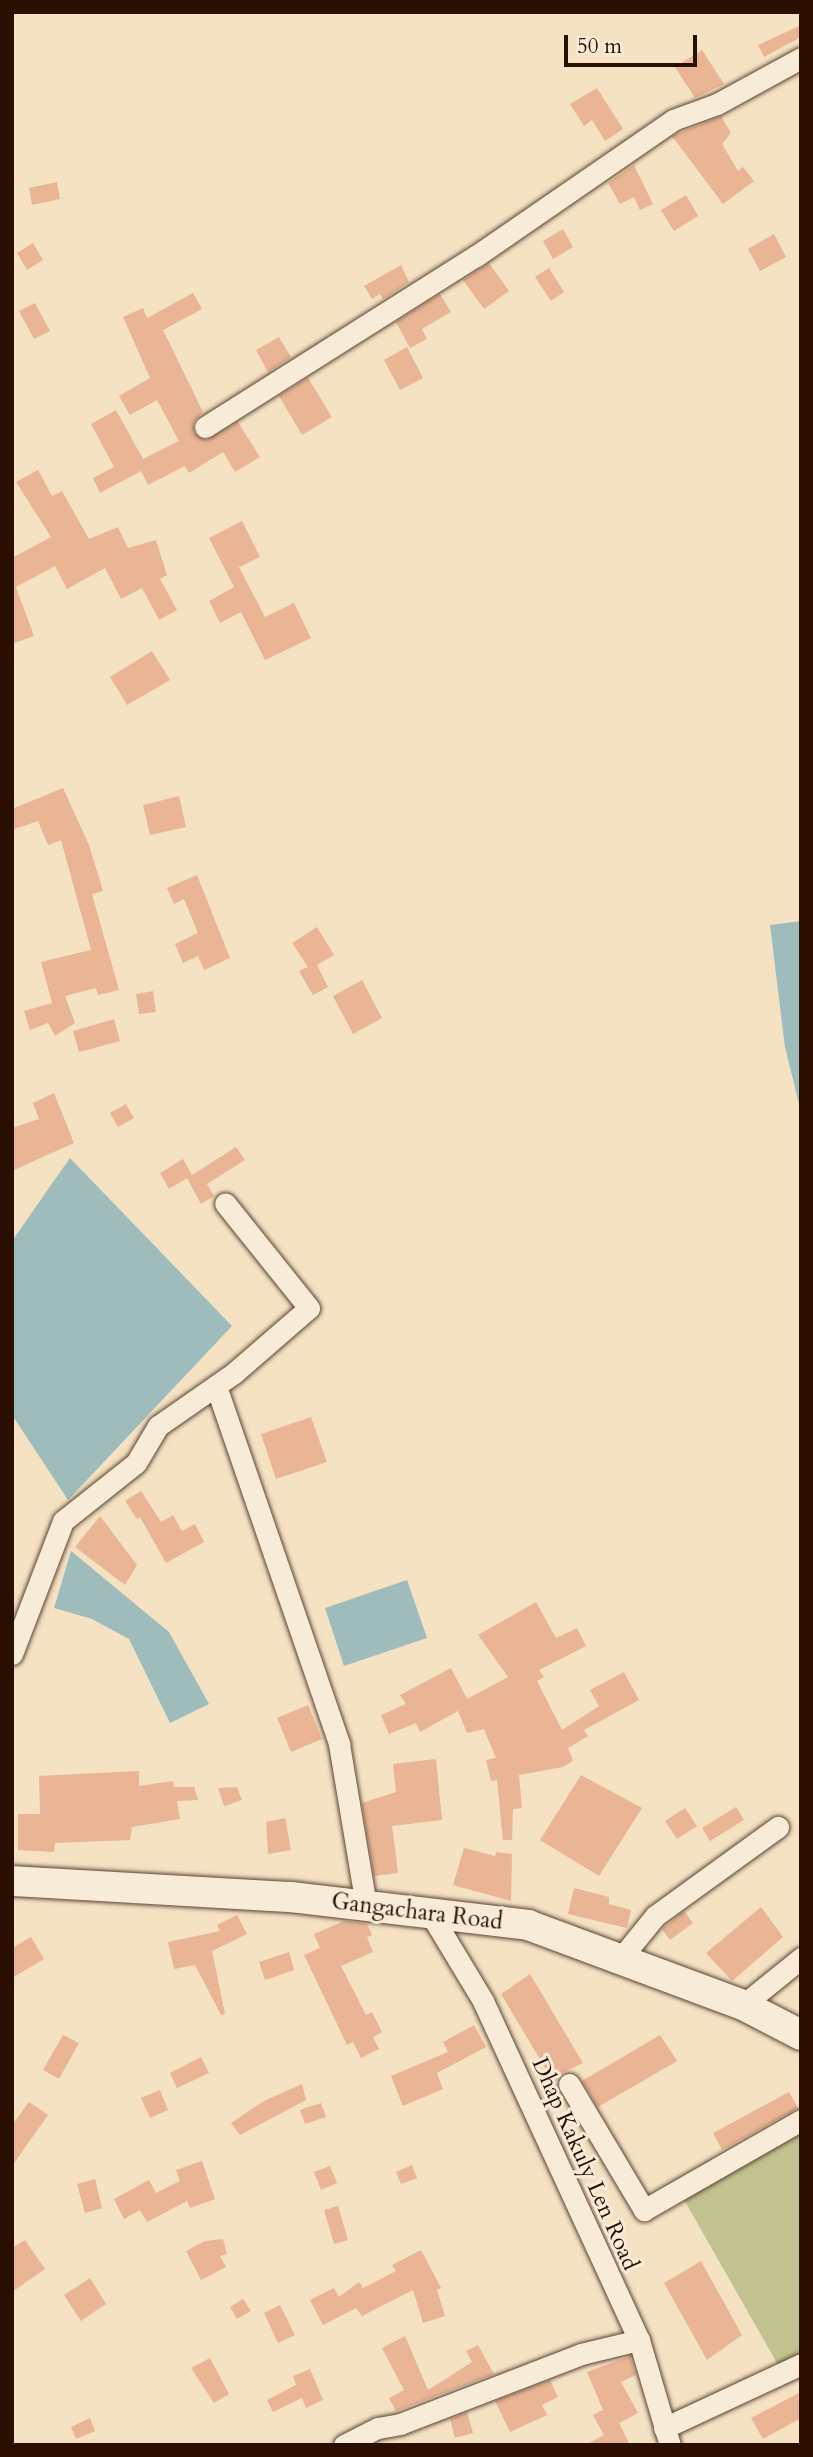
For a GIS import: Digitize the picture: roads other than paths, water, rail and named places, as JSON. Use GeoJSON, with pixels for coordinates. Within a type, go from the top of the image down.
{"type":"FeatureCollection","features":[{"type":"Feature","properties":{"kind":"main road","name":"Gangachara Road"},"geometry":{"type":"LineString","coordinates":[[12,1881],[366,1906],[528,1925],[743,2005],[801,2035]]}},
{"type":"Feature","properties":{"kind":"street"},"geometry":{"type":"LineString","coordinates":[[205,427],[476,256],[673,120],[717,104],[801,58]]}},
{"type":"Feature","properties":{"kind":"street"},"geometry":{"type":"LineString","coordinates":[[12,1654],[63,1521],[136,1463],[158,1426],[216,1386],[309,1308],[225,1203]]}},
{"type":"Feature","properties":{"kind":"street"},"geometry":{"type":"LineString","coordinates":[[216,1386],[340,1744],[366,1906]]}},
{"type":"Feature","properties":{"kind":"street"},"geometry":{"type":"LineString","coordinates":[[621,1958],[655,1916],[778,1827]]}},
{"type":"Feature","properties":{"kind":"street","name":"Dhap Kakuly Len Road"},"geometry":{"type":"LineString","coordinates":[[430,1913],[483,2001],[639,2340],[667,2436]]}},
{"type":"Feature","properties":{"kind":"street"},"geometry":{"type":"LineString","coordinates":[[743,2005],[801,1958]]}},
{"type":"Feature","properties":{"kind":"street"},"geometry":{"type":"LineString","coordinates":[[569,2084],[644,2210],[801,2120]]}},
{"type":"Feature","properties":{"kind":"street"},"geometry":{"type":"LineString","coordinates":[[344,2445],[378,2428],[412,2420],[581,2354],[639,2340]]}},
{"type":"Feature","properties":{"kind":"street"},"geometry":{"type":"LineString","coordinates":[[667,2436],[801,2364]]}},
{"type":"Feature","properties":{"kind":"water"},"geometry":{"type":"Polygon","coordinates":[[[801,921],[801,1112],[785,1047],[770,925],[801,921]]]}},
{"type":"Feature","properties":{"kind":"water"},"geometry":{"type":"Polygon","coordinates":[[[70,1158],[232,1326],[68,1500],[12,1415],[12,1241],[70,1158]]]}},
{"type":"Feature","properties":{"kind":"water"},"geometry":{"type":"Polygon","coordinates":[[[71,1551],[169,1632],[209,1704],[170,1723],[129,1639],[92,1619],[54,1608],[71,1551]]]}},
{"type":"Feature","properties":{"kind":"water"},"geometry":{"type":"Polygon","coordinates":[[[407,1580],[427,1638],[344,1666],[325,1608],[407,1580]]]}}]}
